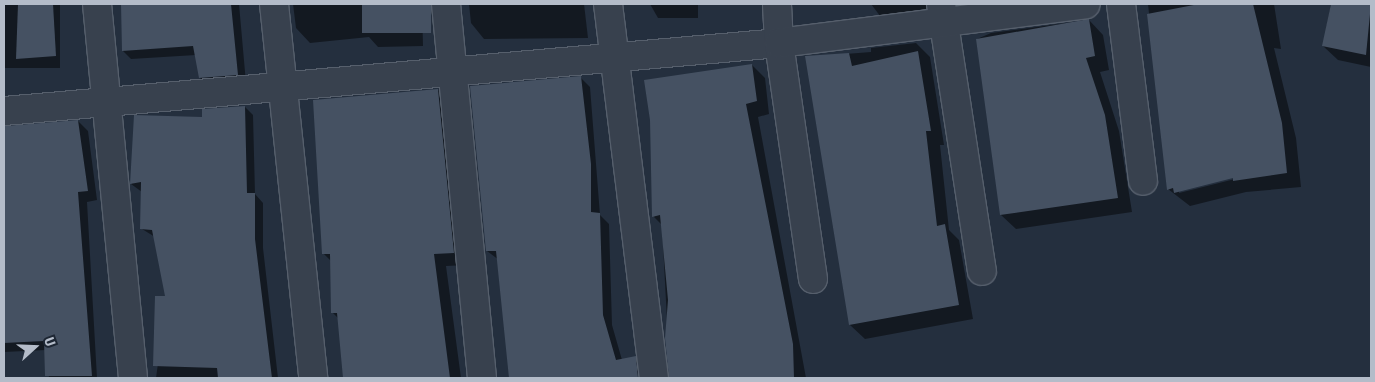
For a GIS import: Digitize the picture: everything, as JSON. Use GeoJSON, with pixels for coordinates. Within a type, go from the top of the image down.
{"type":"FeatureCollection","features":[{"type":"Feature","properties":{"kind":"street"},"geometry":{"type":"LineString","coordinates":[[97,4],[133,378]]}},
{"type":"Feature","properties":{"kind":"street"},"geometry":{"type":"LineString","coordinates":[[274,4],[313,378]]}},
{"type":"Feature","properties":{"kind":"street"},"geometry":{"type":"LineString","coordinates":[[446,4],[482,378]]}},
{"type":"Feature","properties":{"kind":"street"},"geometry":{"type":"LineString","coordinates":[[608,4],[654,378]]}},
{"type":"Feature","properties":{"kind":"street"},"geometry":{"type":"LineString","coordinates":[[777,4],[779,42],[813,279]]}},
{"type":"Feature","properties":{"kind":"street"},"geometry":{"type":"LineString","coordinates":[[4,111],[614,60],[779,42],[941,12],[1086,4]]}},
{"type":"Feature","properties":{"kind":"street"},"geometry":{"type":"LineString","coordinates":[[1121,4],[1143,181]]}},
{"type":"Feature","properties":{"kind":"street"},"geometry":{"type":"LineString","coordinates":[[941,12],[982,271]]}},
{"type":"Feature","properties":{"kind":"building"},"geometry":{"type":"Polygon","coordinates":[[[18,4],[53,4],[56,56],[16,59],[18,4]]]}},
{"type":"Feature","properties":{"kind":"building"},"geometry":{"type":"Polygon","coordinates":[[[121,4],[231,4],[238,75],[199,78],[193,46],[122,51],[121,4]]]}},
{"type":"Feature","properties":{"kind":"building"},"geometry":{"type":"Polygon","coordinates":[[[362,4],[431,4],[431,33],[362,33],[362,4]]]}},
{"type":"Feature","properties":{"kind":"building"},"geometry":{"type":"Polygon","coordinates":[[[1199,4],[1253,4],[1282,123],[1287,173],[1233,181],[1233,178],[1174,193],[1173,188],[1167,190],[1147,14],[1199,4]]]}},
{"type":"Feature","properties":{"kind":"building"},"geometry":{"type":"Polygon","coordinates":[[[1331,4],[1371,4],[1366,55],[1322,46],[1331,4]]]}},
{"type":"Feature","properties":{"kind":"building"},"geometry":{"type":"Polygon","coordinates":[[[1089,19],[1095,56],[1086,58],[1105,115],[1118,198],[1000,215],[976,39],[1089,19]]]}},
{"type":"Feature","properties":{"kind":"building"},"geometry":{"type":"Polygon","coordinates":[[[918,51],[931,131],[926,131],[937,226],[945,224],[959,305],[849,325],[805,56],[849,53],[852,66],[918,51]]]}},
{"type":"Feature","properties":{"kind":"building"},"geometry":{"type":"Polygon","coordinates":[[[752,64],[757,101],[746,104],[793,344],[794,378],[669,378],[665,338],[668,300],[660,215],[652,217],[650,120],[644,80],[752,64]]]}},
{"type":"Feature","properties":{"kind":"building"},"geometry":{"type":"Polygon","coordinates":[[[581,76],[591,164],[591,212],[600,213],[603,315],[616,360],[636,356],[638,378],[509,378],[496,251],[486,251],[470,86],[581,76]]]}},
{"type":"Feature","properties":{"kind":"building"},"geometry":{"type":"Polygon","coordinates":[[[438,89],[454,253],[434,254],[450,378],[343,378],[337,313],[331,313],[330,254],[322,254],[313,100],[438,89]]]}},
{"type":"Feature","properties":{"kind":"building"},"geometry":{"type":"Polygon","coordinates":[[[245,106],[247,193],[255,193],[255,239],[272,378],[218,378],[217,368],[153,366],[155,296],[165,296],[152,230],[140,229],[141,182],[130,184],[134,115],[202,117],[202,109],[245,106]]]}},
{"type":"Feature","properties":{"kind":"building"},"geometry":{"type":"Polygon","coordinates":[[[78,120],[88,191],[78,192],[92,376],[45,376],[44,341],[4,343],[4,126],[78,120]]]}}]}
